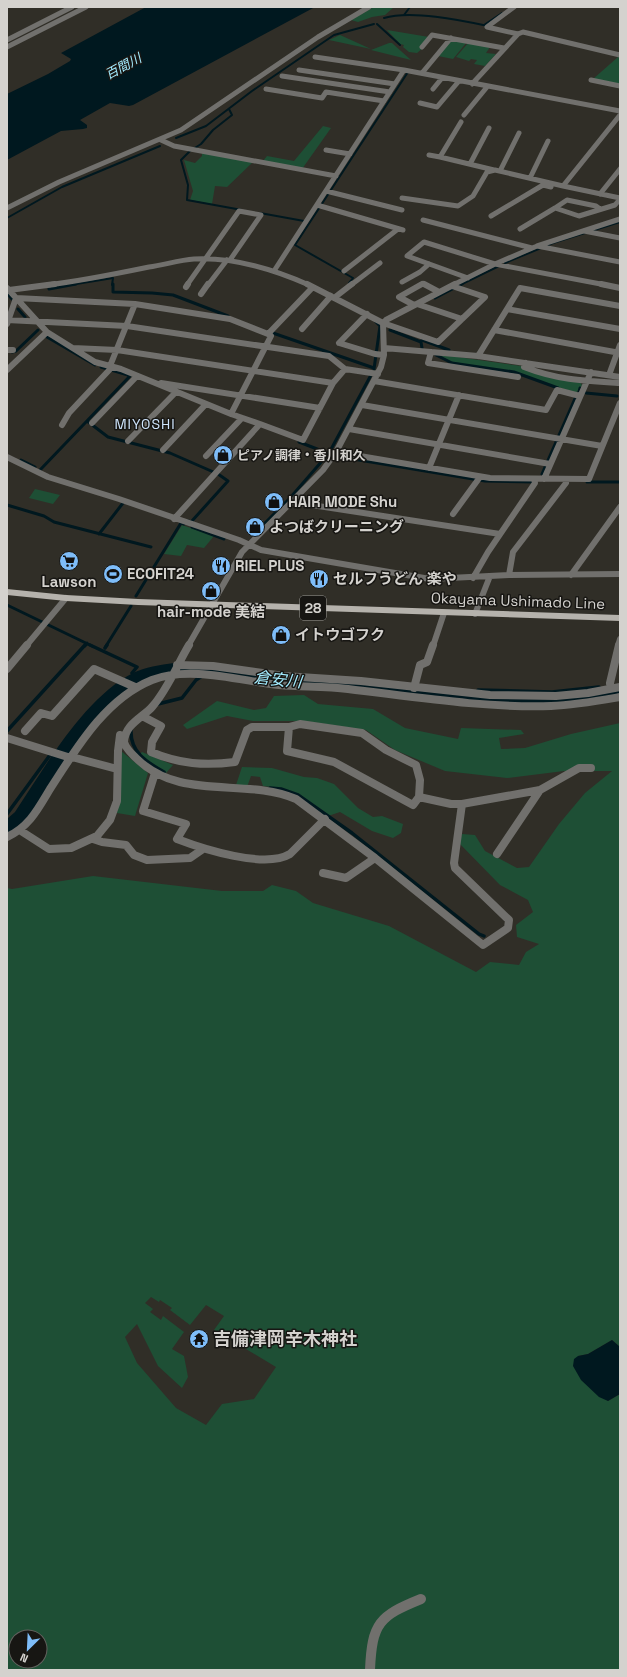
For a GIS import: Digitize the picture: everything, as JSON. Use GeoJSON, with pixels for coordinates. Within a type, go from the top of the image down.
{"type":"FeatureCollection","features":[{"type":"Feature","properties":{"kind":"main road","name":"Okayama Ushimado Line"},"geometry":{"type":"LineString","coordinates":[[7,592],[66,598],[444,613],[620,618]]}},
{"type":"Feature","properties":{"kind":"street"},"geometry":{"type":"LineString","coordinates":[[7,40],[72,7]]}},
{"type":"Feature","properties":{"kind":"street"},"geometry":{"type":"LineString","coordinates":[[7,47],[86,7]]}},
{"type":"Feature","properties":{"kind":"street"},"geometry":{"type":"LineString","coordinates":[[7,208],[59,182],[161,140],[181,130],[318,37],[369,7]]}},
{"type":"Feature","properties":{"kind":"street"},"geometry":{"type":"LineString","coordinates":[[514,7],[488,26],[620,55]]}},
{"type":"Feature","properties":{"kind":"street"},"geometry":{"type":"LineString","coordinates":[[473,83],[504,48],[520,33]]}},
{"type":"Feature","properties":{"kind":"street"},"geometry":{"type":"LineString","coordinates":[[422,47],[432,35],[504,48]]}},
{"type":"Feature","properties":{"kind":"street"},"geometry":{"type":"LineString","coordinates":[[422,72],[451,38]]}},
{"type":"Feature","properties":{"kind":"street"},"geometry":{"type":"LineString","coordinates":[[315,57],[422,72],[442,78],[487,87],[620,111]]}},
{"type":"Feature","properties":{"kind":"street"},"geometry":{"type":"LineString","coordinates":[[299,70],[395,84]]}},
{"type":"Feature","properties":{"kind":"street"},"geometry":{"type":"LineString","coordinates":[[274,271],[320,206],[329,192],[336,176],[404,70]]}},
{"type":"Feature","properties":{"kind":"street"},"geometry":{"type":"LineString","coordinates":[[282,76],[390,92]]}},
{"type":"Feature","properties":{"kind":"street"},"geometry":{"type":"LineString","coordinates":[[433,89],[442,78]]}},
{"type":"Feature","properties":{"kind":"street"},"geometry":{"type":"LineString","coordinates":[[591,80],[620,86]]}},
{"type":"Feature","properties":{"kind":"street"},"geometry":{"type":"LineString","coordinates":[[420,103],[438,107],[459,81]]}},
{"type":"Feature","properties":{"kind":"street"},"geometry":{"type":"LineString","coordinates":[[464,115],[487,87]]}},
{"type":"Feature","properties":{"kind":"street"},"geometry":{"type":"LineString","coordinates":[[266,89],[322,98],[326,92],[384,101]]}},
{"type":"Feature","properties":{"kind":"street"},"geometry":{"type":"LineString","coordinates":[[491,216],[543,185],[558,189],[563,186],[620,115]]}},
{"type":"Feature","properties":{"kind":"street"},"geometry":{"type":"LineString","coordinates":[[440,157],[461,122]]}},
{"type":"Feature","properties":{"kind":"street"},"geometry":{"type":"LineString","coordinates":[[470,164],[489,128]]}},
{"type":"Feature","properties":{"kind":"street"},"geometry":{"type":"LineString","coordinates":[[402,198],[458,206],[473,196],[487,172],[497,170],[519,134]]}},
{"type":"Feature","properties":{"kind":"street"},"geometry":{"type":"LineString","coordinates":[[161,140],[174,146],[336,176]]}},
{"type":"Feature","properties":{"kind":"street"},"geometry":{"type":"LineString","coordinates":[[530,178],[548,141]]}},
{"type":"Feature","properties":{"kind":"street"},"geometry":{"type":"LineString","coordinates":[[326,150],[350,154]]}},
{"type":"Feature","properties":{"kind":"street"},"geometry":{"type":"LineString","coordinates":[[429,155],[620,198],[615,204],[579,216],[555,208]]}},
{"type":"Feature","properties":{"kind":"street"},"geometry":{"type":"LineString","coordinates":[[600,194],[620,169]]}},
{"type":"Feature","properties":{"kind":"street"},"geometry":{"type":"LineString","coordinates":[[329,192],[402,210]]}},
{"type":"Feature","properties":{"kind":"street"},"geometry":{"type":"LineString","coordinates":[[520,229],[567,200],[596,206],[600,209]]}},
{"type":"Feature","properties":{"kind":"street"},"geometry":{"type":"LineString","coordinates":[[302,329],[400,229],[320,206]]}},
{"type":"Feature","properties":{"kind":"street"},"geometry":{"type":"LineString","coordinates":[[186,288],[239,212],[261,215],[229,260],[201,294]]}},
{"type":"Feature","properties":{"kind":"street"},"geometry":{"type":"LineString","coordinates":[[21,831],[49,849],[71,848],[93,839],[110,820],[117,801],[117,769],[120,735],[125,727],[142,716],[155,703],[242,552],[323,470],[336,452],[378,374],[384,323],[392,316],[418,305],[439,292],[454,287],[496,264],[620,219]]}},
{"type":"Feature","properties":{"kind":"street"},"geometry":{"type":"LineString","coordinates":[[423,220],[538,248],[620,262]]}},
{"type":"Feature","properties":{"kind":"street"},"geometry":{"type":"LineString","coordinates":[[586,232],[620,238]]}},
{"type":"Feature","properties":{"kind":"street"},"geometry":{"type":"LineString","coordinates":[[468,278],[407,256],[424,242],[496,264],[620,288]]}},
{"type":"Feature","properties":{"kind":"street"},"geometry":{"type":"LineString","coordinates":[[8,289],[82,280],[192,259],[206,258],[229,260],[274,271],[333,297],[384,323],[438,342],[485,297],[454,287]]}},
{"type":"Feature","properties":{"kind":"street"},"geometry":{"type":"LineString","coordinates":[[344,271],[365,264],[380,263]]}},
{"type":"Feature","properties":{"kind":"street"},"geometry":{"type":"LineString","coordinates":[[402,282],[420,272],[429,264]]}},
{"type":"Feature","properties":{"kind":"street"},"geometry":{"type":"LineString","coordinates":[[439,292],[423,284],[399,297],[418,305],[462,319]]}},
{"type":"Feature","properties":{"kind":"street"},"geometry":{"type":"LineString","coordinates":[[231,414],[266,347],[271,336],[270,332],[312,288]]}},
{"type":"Feature","properties":{"kind":"street"},"geometry":{"type":"LineString","coordinates":[[478,356],[520,288],[620,306]]}},
{"type":"Feature","properties":{"kind":"street"},"geometry":{"type":"LineString","coordinates":[[8,289],[45,333],[95,362],[154,383],[320,408]]}},
{"type":"Feature","properties":{"kind":"street"},"geometry":{"type":"LineString","coordinates":[[16,298],[135,304],[218,316],[270,332]]}},
{"type":"Feature","properties":{"kind":"street"},"geometry":{"type":"LineString","coordinates":[[16,298],[8,321],[127,326],[329,356],[346,369],[378,374]]}},
{"type":"Feature","properties":{"kind":"street"},"geometry":{"type":"LineString","coordinates":[[62,425],[68,417],[68,413],[111,368],[135,304]]}},
{"type":"Feature","properties":{"kind":"street"},"geometry":{"type":"LineString","coordinates":[[507,309],[620,329]]}},
{"type":"Feature","properties":{"kind":"street"},"geometry":{"type":"LineString","coordinates":[[366,315],[340,343],[381,353],[431,352],[478,356],[620,383]]}},
{"type":"Feature","properties":{"kind":"street"},"geometry":{"type":"LineString","coordinates":[[494,330],[619,352]]}},
{"type":"Feature","properties":{"kind":"street"},"geometry":{"type":"LineString","coordinates":[[7,370],[45,333]]}},
{"type":"Feature","properties":{"kind":"street"},"geometry":{"type":"LineString","coordinates":[[609,375],[619,352],[620,345]]}},
{"type":"Feature","properties":{"kind":"street"},"geometry":{"type":"LineString","coordinates":[[72,348],[117,350],[333,383]]}},
{"type":"Feature","properties":{"kind":"street"},"geometry":{"type":"LineString","coordinates":[[431,352],[428,363],[518,377]]}},
{"type":"Feature","properties":{"kind":"street"},"geometry":{"type":"LineString","coordinates":[[525,365],[542,374],[564,379],[609,375],[620,377]]}},
{"type":"Feature","properties":{"kind":"street"},"geometry":{"type":"LineString","coordinates":[[154,383],[175,394],[231,414],[240,419],[303,440],[333,383],[346,369]]}},
{"type":"Feature","properties":{"kind":"street"},"geometry":{"type":"LineString","coordinates":[[92,423],[135,377]]}},
{"type":"Feature","properties":{"kind":"street"},"geometry":{"type":"LineString","coordinates":[[544,479],[548,463],[578,396],[588,378]]}},
{"type":"Feature","properties":{"kind":"street"},"geometry":{"type":"LineString","coordinates":[[374,381],[546,410],[557,390],[578,396]]}},
{"type":"Feature","properties":{"kind":"street"},"geometry":{"type":"LineString","coordinates":[[128,441],[175,394]]}},
{"type":"Feature","properties":{"kind":"street"},"geometry":{"type":"LineString","coordinates":[[429,468],[459,395]]}},
{"type":"Feature","properties":{"kind":"street"},"geometry":{"type":"LineString","coordinates":[[336,452],[429,468],[478,479],[535,481],[544,479],[589,479],[620,403]]}},
{"type":"Feature","properties":{"kind":"street"},"geometry":{"type":"LineString","coordinates":[[163,450],[205,405]]}},
{"type":"Feature","properties":{"kind":"street"},"geometry":{"type":"LineString","coordinates":[[362,405],[602,446]]}},
{"type":"Feature","properties":{"kind":"street"},"geometry":{"type":"LineString","coordinates":[[206,456],[240,419]]}},
{"type":"Feature","properties":{"kind":"street"},"geometry":{"type":"LineString","coordinates":[[176,517],[259,426]]}},
{"type":"Feature","properties":{"kind":"street"},"geometry":{"type":"LineString","coordinates":[[349,429],[548,463]]}},
{"type":"Feature","properties":{"kind":"street"},"geometry":{"type":"LineString","coordinates":[[7,457],[48,477],[176,517],[239,540],[248,546],[261,550],[430,579],[509,575],[620,574]]}},
{"type":"Feature","properties":{"kind":"street"},"geometry":{"type":"LineString","coordinates":[[453,514],[478,479]]}},
{"type":"Feature","properties":{"kind":"street"},"geometry":{"type":"LineString","coordinates":[[472,578],[473,574],[535,481]]}},
{"type":"Feature","properties":{"kind":"street"},"geometry":{"type":"LineString","coordinates":[[509,575],[513,552],[566,483]]}},
{"type":"Feature","properties":{"kind":"street"},"geometry":{"type":"LineString","coordinates":[[292,502],[500,534]]}},
{"type":"Feature","properties":{"kind":"street"},"geometry":{"type":"LineString","coordinates":[[571,575],[620,507]]}},
{"type":"Feature","properties":{"kind":"street"},"geometry":{"type":"LineString","coordinates":[[475,614],[490,576]]}},
{"type":"Feature","properties":{"kind":"street"},"geometry":{"type":"LineString","coordinates":[[7,669],[46,624],[66,598]]}},
{"type":"Feature","properties":{"kind":"street"},"geometry":{"type":"LineString","coordinates":[[416,692],[420,666],[426,662],[444,613]]}},
{"type":"Feature","properties":{"kind":"street"},"geometry":{"type":"LineString","coordinates":[[610,684],[620,639]]}},
{"type":"Feature","properties":{"kind":"street"},"geometry":{"type":"LineString","coordinates":[[7,838],[21,831],[32,820],[71,757],[109,708],[134,686],[174,671],[204,665],[274,675],[361,681],[416,692],[499,705],[571,706],[620,697]]}},
{"type":"Feature","properties":{"kind":"street"},"geometry":{"type":"LineString","coordinates":[[25,731],[41,713],[52,716],[94,669],[134,686]]}},
{"type":"Feature","properties":{"kind":"street"},"geometry":{"type":"LineString","coordinates":[[174,671],[279,685],[416,692],[545,696],[600,691],[620,687]]}},
{"type":"Feature","properties":{"kind":"street"},"geometry":{"type":"LineString","coordinates":[[142,716],[161,726],[152,739],[150,746],[151,752],[161,757],[192,765],[214,765],[235,762],[246,730],[252,727],[289,727],[300,724],[362,732],[386,750],[416,765],[420,780],[419,797],[414,805],[334,762],[287,751],[289,727]]}},
{"type":"Feature","properties":{"kind":"street"},"geometry":{"type":"LineString","coordinates":[[130,724],[125,735],[124,742],[126,750],[155,773],[178,781],[201,785],[272,791],[285,794],[296,799],[376,858],[484,945],[508,928],[509,920],[455,868],[454,863],[462,804]]}},
{"type":"Feature","properties":{"kind":"street"},"geometry":{"type":"LineString","coordinates":[[7,738],[58,754],[117,769]]}},
{"type":"Feature","properties":{"kind":"street"},"geometry":{"type":"LineString","coordinates":[[419,797],[451,804],[462,804],[540,790],[579,768],[591,768]]}},
{"type":"Feature","properties":{"kind":"street"},"geometry":{"type":"LineString","coordinates":[[155,773],[143,811],[186,824],[177,839],[203,849],[239,857],[285,857],[290,854],[325,819]]}},
{"type":"Feature","properties":{"kind":"street"},"geometry":{"type":"LineString","coordinates":[[497,854],[540,790]]}},
{"type":"Feature","properties":{"kind":"street"},"geometry":{"type":"LineString","coordinates":[[93,839],[102,842],[126,845],[134,855],[147,860],[190,858],[203,849]]}},
{"type":"Feature","properties":{"kind":"street"},"geometry":{"type":"LineString","coordinates":[[323,872],[346,878],[376,858]]}},
{"type":"Feature","properties":{"kind":"street"},"geometry":{"type":"LineString","coordinates":[[370,1670],[371,1646],[380,1623],[393,1611],[421,1599]]}},
{"type":"Feature","properties":{"kind":"green space"},"geometry":{"type":"Polygon","coordinates":[[[374,7],[394,7],[385,15],[372,17],[358,22],[351,20],[374,7]]]}},
{"type":"Feature","properties":{"kind":"green space"},"geometry":{"type":"Polygon","coordinates":[[[387,30],[429,37],[423,48],[417,53],[409,52],[403,47],[404,45],[400,44],[387,30]]]}},
{"type":"Feature","properties":{"kind":"green space"},"geometry":{"type":"Polygon","coordinates":[[[340,35],[371,49],[329,40],[340,35]]]}},
{"type":"Feature","properties":{"kind":"green space"},"geometry":{"type":"Polygon","coordinates":[[[451,40],[467,42],[453,59],[438,56],[451,40]]]}},
{"type":"Feature","properties":{"kind":"green space"},"geometry":{"type":"Polygon","coordinates":[[[469,42],[490,47],[486,53],[496,54],[485,66],[474,64],[477,60],[471,59],[469,61],[456,57],[469,42]]]}},
{"type":"Feature","properties":{"kind":"green space"},"geometry":{"type":"Polygon","coordinates":[[[392,43],[411,60],[371,50],[392,43]]]}},
{"type":"Feature","properties":{"kind":"green space"},"geometry":{"type":"Polygon","coordinates":[[[618,57],[620,57],[620,85],[593,79],[618,57]]]}},
{"type":"Feature","properties":{"kind":"green space"},"geometry":{"type":"Polygon","coordinates":[[[323,126],[331,128],[302,169],[263,161],[267,156],[294,161],[323,126]]]}},
{"type":"Feature","properties":{"kind":"green space"},"geometry":{"type":"Polygon","coordinates":[[[202,152],[253,162],[227,187],[215,186],[212,204],[190,200],[193,191],[184,160],[195,163],[202,156],[202,152]]]}},
{"type":"Feature","properties":{"kind":"green space"},"geometry":{"type":"Polygon","coordinates":[[[437,354],[521,366],[580,382],[582,385],[577,392],[575,392],[543,383],[515,372],[451,362],[437,354]]]}},
{"type":"Feature","properties":{"kind":"green space"},"geometry":{"type":"Polygon","coordinates":[[[35,489],[60,495],[53,504],[29,498],[35,489]]]}},
{"type":"Feature","properties":{"kind":"green space"},"geometry":{"type":"Polygon","coordinates":[[[182,525],[214,536],[204,548],[187,545],[181,556],[164,554],[182,525]]]}},
{"type":"Feature","properties":{"kind":"green space"},"geometry":{"type":"Polygon","coordinates":[[[304,695],[318,704],[373,709],[405,728],[458,739],[461,728],[521,730],[524,734],[499,738],[501,749],[525,748],[571,734],[620,723],[620,1347],[612,1340],[588,1354],[578,1356],[608,1401],[620,1394],[620,1670],[7,1670],[7,888],[12,889],[93,876],[222,891],[263,891],[272,885],[296,891],[313,903],[389,926],[476,972],[490,962],[519,965],[526,952],[539,944],[517,937],[516,925],[533,912],[528,900],[500,885],[459,843],[462,834],[475,835],[485,851],[517,868],[529,867],[559,824],[585,793],[612,771],[564,771],[507,778],[445,771],[395,750],[366,730],[305,721],[253,721],[227,716],[187,729],[183,725],[217,701],[254,710],[266,708],[274,696],[304,695]],[[151,1297],[145,1303],[153,1309],[150,1312],[161,1320],[163,1316],[184,1332],[172,1349],[184,1356],[188,1377],[182,1388],[158,1366],[137,1324],[125,1337],[137,1363],[176,1408],[206,1425],[222,1404],[254,1399],[276,1367],[214,1330],[224,1316],[206,1305],[190,1325],[170,1310],[172,1308],[160,1300],[159,1302],[151,1297]]]}},
{"type":"Feature","properties":{"kind":"green space"},"geometry":{"type":"Polygon","coordinates":[[[121,751],[148,773],[135,816],[117,813],[121,751]]]}},
{"type":"Feature","properties":{"kind":"green space"},"geometry":{"type":"Polygon","coordinates":[[[142,752],[173,765],[166,773],[138,756],[142,752]]]}},
{"type":"Feature","properties":{"kind":"green space"},"geometry":{"type":"Polygon","coordinates":[[[242,767],[272,768],[304,777],[317,778],[334,784],[358,808],[373,817],[382,816],[403,824],[401,833],[393,838],[372,831],[340,812],[328,816],[299,794],[280,788],[263,786],[260,777],[251,776],[247,787],[236,785],[242,767]]]}},
{"type":"Feature","properties":{"kind":"water","name":"百間川"},"geometry":{"type":"Polygon","coordinates":[[[146,7],[315,7],[133,105],[129,106],[110,103],[80,120],[87,125],[87,128],[61,131],[7,160],[7,94],[48,74],[70,61],[71,59],[61,53],[146,7]]]}},
{"type":"Feature","properties":{"kind":"water"},"geometry":{"type":"Polygon","coordinates":[[[612,1340],[620,1347],[620,1394],[608,1401],[599,1397],[581,1380],[573,1366],[574,1359],[578,1356],[588,1354],[612,1340]]]}},
{"type":"Feature","properties":{"kind":"waterway"},"geometry":{"type":"LineString","coordinates":[[404,15],[410,7]]}},
{"type":"Feature","properties":{"kind":"waterway"},"geometry":{"type":"LineString","coordinates":[[484,25],[502,13]]}},
{"type":"Feature","properties":{"kind":"waterway"},"geometry":{"type":"LineString","coordinates":[[384,18],[421,15],[488,26]]}},
{"type":"Feature","properties":{"kind":"waterway"},"geometry":{"type":"LineString","coordinates":[[176,138],[206,126],[252,91],[334,35],[374,24]]}},
{"type":"Feature","properties":{"kind":"waterway"},"geometry":{"type":"LineString","coordinates":[[377,24],[400,45]]}},
{"type":"Feature","properties":{"kind":"waterway"},"geometry":{"type":"LineString","coordinates":[[349,283],[353,278],[295,245],[408,72]]}},
{"type":"Feature","properties":{"kind":"waterway"},"geometry":{"type":"LineString","coordinates":[[229,109],[232,115],[213,130],[201,144],[190,151],[181,160],[188,185],[187,200],[242,210]]}},
{"type":"Feature","properties":{"kind":"waterway"},"geometry":{"type":"LineString","coordinates":[[7,218],[62,187],[160,146]]}},
{"type":"Feature","properties":{"kind":"waterway"},"geometry":{"type":"LineString","coordinates":[[260,213],[304,221]]}},
{"type":"Feature","properties":{"kind":"waterway"},"geometry":{"type":"LineString","coordinates":[[505,263],[553,243],[620,222]]}},
{"type":"Feature","properties":{"kind":"waterway"},"geometry":{"type":"LineString","coordinates":[[461,284],[499,266]]}},
{"type":"Feature","properties":{"kind":"waterway"},"geometry":{"type":"LineString","coordinates":[[75,284],[113,278],[112,285]]}},
{"type":"Feature","properties":{"kind":"waterway"},"geometry":{"type":"LineString","coordinates":[[49,289],[75,284]]}},
{"type":"Feature","properties":{"kind":"waterway"},"geometry":{"type":"LineString","coordinates":[[70,285],[75,284]]}},
{"type":"Feature","properties":{"kind":"waterway"},"geometry":{"type":"LineString","coordinates":[[113,284],[113,292],[173,295],[228,316]]}},
{"type":"Feature","properties":{"kind":"waterway"},"geometry":{"type":"LineString","coordinates":[[435,298],[461,284]]}},
{"type":"Feature","properties":{"kind":"waterway"},"geometry":{"type":"LineString","coordinates":[[7,293],[12,299]]}},
{"type":"Feature","properties":{"kind":"waterway"},"geometry":{"type":"LineString","coordinates":[[18,309],[25,317]]}},
{"type":"Feature","properties":{"kind":"waterway"},"geometry":{"type":"LineString","coordinates":[[374,369],[380,326],[376,322]]}},
{"type":"Feature","properties":{"kind":"waterway"},"geometry":{"type":"LineString","coordinates":[[12,352],[16,351],[38,330]]}},
{"type":"Feature","properties":{"kind":"waterway"},"geometry":{"type":"LineString","coordinates":[[390,330],[421,342],[422,348]]}},
{"type":"Feature","properties":{"kind":"waterway"},"geometry":{"type":"LineString","coordinates":[[270,332],[374,368]]}},
{"type":"Feature","properties":{"kind":"waterway"},"geometry":{"type":"LineString","coordinates":[[47,337],[95,365]]}},
{"type":"Feature","properties":{"kind":"waterway"},"geometry":{"type":"LineString","coordinates":[[422,340],[449,350]]}},
{"type":"Feature","properties":{"kind":"waterway"},"geometry":{"type":"LineString","coordinates":[[436,355],[452,363],[514,372],[558,388]]}},
{"type":"Feature","properties":{"kind":"waterway"},"geometry":{"type":"LineString","coordinates":[[101,367],[128,375]]}},
{"type":"Feature","properties":{"kind":"waterway"},"geometry":{"type":"LineString","coordinates":[[329,453],[371,375]]}},
{"type":"Feature","properties":{"kind":"waterway"},"geometry":{"type":"LineString","coordinates":[[40,470],[130,376]]}},
{"type":"Feature","properties":{"kind":"waterway"},"geometry":{"type":"LineString","coordinates":[[579,392],[580,388]]}},
{"type":"Feature","properties":{"kind":"waterway"},"geometry":{"type":"LineString","coordinates":[[586,393],[617,396]]}},
{"type":"Feature","properties":{"kind":"waterway"},"geometry":{"type":"LineString","coordinates":[[542,474],[577,394]]}},
{"type":"Feature","properties":{"kind":"waterway"},"geometry":{"type":"LineString","coordinates":[[87,421],[108,437],[170,453],[218,474],[228,481],[191,522],[188,521]]}},
{"type":"Feature","properties":{"kind":"waterway"},"geometry":{"type":"LineString","coordinates":[[299,442],[329,453]]}},
{"type":"Feature","properties":{"kind":"waterway"},"geometry":{"type":"LineString","coordinates":[[261,527],[290,498],[329,453]]}},
{"type":"Feature","properties":{"kind":"waterway"},"geometry":{"type":"LineString","coordinates":[[341,457],[485,481],[535,482]]}},
{"type":"Feature","properties":{"kind":"waterway"},"geometry":{"type":"LineString","coordinates":[[21,460],[35,467]]}},
{"type":"Feature","properties":{"kind":"waterway"},"geometry":{"type":"LineString","coordinates":[[587,482],[620,482]]}},
{"type":"Feature","properties":{"kind":"waterway"},"geometry":{"type":"LineString","coordinates":[[99,534],[123,503]]}},
{"type":"Feature","properties":{"kind":"waterway"},"geometry":{"type":"LineString","coordinates":[[7,505],[44,516],[54,522],[99,534]]}},
{"type":"Feature","properties":{"kind":"waterway"},"geometry":{"type":"LineString","coordinates":[[136,596],[181,523],[184,524]]}},
{"type":"Feature","properties":{"kind":"waterway"},"geometry":{"type":"LineString","coordinates":[[192,527],[224,539]]}},
{"type":"Feature","properties":{"kind":"waterway"},"geometry":{"type":"LineString","coordinates":[[99,534],[151,547]]}},
{"type":"Feature","properties":{"kind":"waterway"},"geometry":{"type":"LineString","coordinates":[[7,605],[87,643]]}},
{"type":"Feature","properties":{"kind":"waterway"},"geometry":{"type":"LineString","coordinates":[[106,646],[131,606]]}},
{"type":"Feature","properties":{"kind":"waterway"},"geometry":{"type":"LineString","coordinates":[[87,643],[92,646]]}},
{"type":"Feature","properties":{"kind":"waterway"},"geometry":{"type":"LineString","coordinates":[[7,731],[85,645]]}},
{"type":"Feature","properties":{"kind":"waterway"},"geometry":{"type":"LineString","coordinates":[[90,645],[137,667],[132,673]]}},
{"type":"Feature","properties":{"kind":"waterway","name":"倉安川"},"geometry":{"type":"LineString","coordinates":[[7,829],[22,817],[75,739],[107,702],[123,687],[140,677],[156,672],[174,669],[211,670],[283,681],[350,684],[436,695],[515,701],[542,701],[595,697],[620,692]]}},
{"type":"Feature","properties":{"kind":"waterway"},"geometry":{"type":"LineString","coordinates":[[158,704],[182,698],[196,680],[202,676]]}},
{"type":"Feature","properties":{"kind":"waterway","name":"倉安川"},"geometry":{"type":"LineString","coordinates":[[7,825],[13,821],[19,813],[81,725],[112,691],[117,687],[121,689]]}},
{"type":"Feature","properties":{"kind":"waterway"},"geometry":{"type":"LineString","coordinates":[[478,690],[552,692],[599,687]]}},
{"type":"Feature","properties":{"kind":"waterway"},"geometry":{"type":"LineString","coordinates":[[131,730],[133,744],[140,756],[164,772]]}},
{"type":"Feature","properties":{"kind":"waterway"},"geometry":{"type":"LineString","coordinates":[[7,814],[50,755]]}},
{"type":"Feature","properties":{"kind":"waterway"},"geometry":{"type":"LineString","coordinates":[[270,788],[281,789],[298,795],[352,833],[479,934],[484,936]]}},
{"type":"Feature","properties":{"kind":"place","name":"ピアノ調律・香川和久"},"geometry":{"type":"Point","coordinates":[223,455]}},
{"type":"Feature","properties":{"kind":"place","name":"HAIR MODE Shu"},"geometry":{"type":"Point","coordinates":[274,502]}},
{"type":"Feature","properties":{"kind":"place","name":"よつばクリーニング"},"geometry":{"type":"Point","coordinates":[255,527]}},
{"type":"Feature","properties":{"kind":"place","name":"Lawson"},"geometry":{"type":"Point","coordinates":[69,561]}},
{"type":"Feature","properties":{"kind":"place","name":"RIEL PLUS"},"geometry":{"type":"Point","coordinates":[221,566]}},
{"type":"Feature","properties":{"kind":"place","name":"ECOFIT24"},"geometry":{"type":"Point","coordinates":[113,574]}},
{"type":"Feature","properties":{"kind":"place","name":"セルフうどん 楽や"},"geometry":{"type":"Point","coordinates":[319,579]}},
{"type":"Feature","properties":{"kind":"place","name":"hair-mode 美結"},"geometry":{"type":"Point","coordinates":[211,591]}},
{"type":"Feature","properties":{"kind":"place","name":"イトウゴフク"},"geometry":{"type":"Point","coordinates":[281,635]}},
{"type":"Feature","properties":{"kind":"place","name":"吉備津岡辛木神社"},"geometry":{"type":"Point","coordinates":[199,1339]}},
{"type":"Feature","properties":{"kind":"district","name":"MIYOSHI"},"geometry":{"type":"Point","coordinates":[145,424]}}]}
